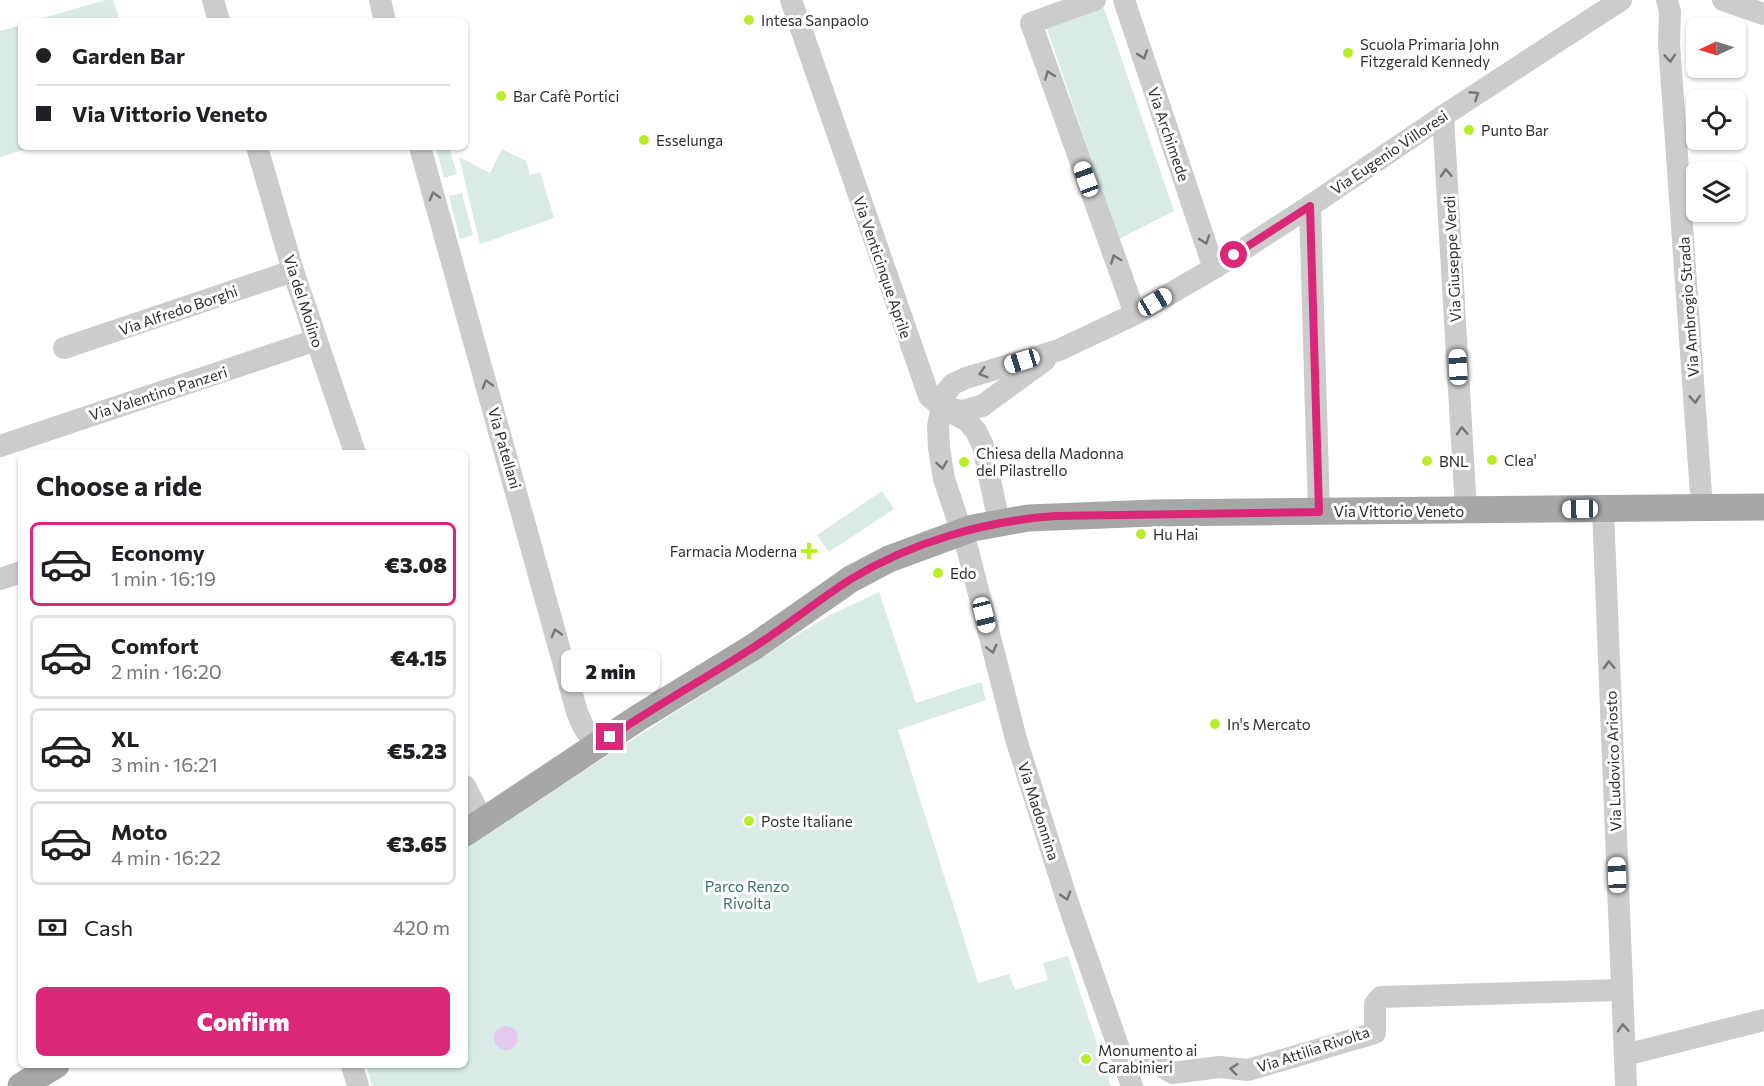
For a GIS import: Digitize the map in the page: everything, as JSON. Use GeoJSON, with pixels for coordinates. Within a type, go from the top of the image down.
{"type":"FeatureCollection","features":[{"type":"Feature","properties":{"kind":"main road","name":"Via Vittorio Veneto"},"geometry":{"type":"LineString","coordinates":[[474,828],[638,718],[755,646],[851,579],[889,559],[960,532],[999,523],[1055,516],[1764,507]]}},
{"type":"Feature","properties":{"kind":"street"},"geometry":{"type":"LineString","coordinates":[[213,0],[218,18]]}},
{"type":"Feature","properties":{"kind":"street"},"geometry":{"type":"LineString","coordinates":[[380,0],[384,18]]}},
{"type":"Feature","properties":{"kind":"street","name":"Via Venticinque Aprile"},"geometry":{"type":"LineString","coordinates":[[791,0],[918,368],[929,396],[942,407]]}},
{"type":"Feature","properties":{"kind":"street"},"geometry":{"type":"LineString","coordinates":[[1095,0],[1030,23],[1135,314]]}},
{"type":"Feature","properties":{"kind":"street","name":"Via Archimede"},"geometry":{"type":"LineString","coordinates":[[1124,0],[1210,257],[1216,267]]}},
{"type":"Feature","properties":{"kind":"street","name":"Via Eugenio Villoresi"},"geometry":{"type":"LineString","coordinates":[[1059,350],[982,406],[963,411],[942,407],[947,391],[953,384],[1059,350],[1135,314],[1216,267],[1621,0]]}},
{"type":"Feature","properties":{"kind":"street","name":"Via Ambrogio Strada"},"geometry":{"type":"LineString","coordinates":[[1667,0],[1671,12],[1669,43],[1702,507]]}},
{"type":"Feature","properties":{"kind":"street"},"geometry":{"type":"LineString","coordinates":[[1723,0],[1764,14]]}},
{"type":"Feature","properties":{"kind":"street","name":"Via Giuseppe Verdi"},"geometry":{"type":"LineString","coordinates":[[1443,116],[1466,510]]}},
{"type":"Feature","properties":{"kind":"street","name":"Via del Molino"},"geometry":{"type":"LineString","coordinates":[[258,150],[293,271],[354,450]]}},
{"type":"Feature","properties":{"kind":"street","name":"Via Patellani"},"geometry":{"type":"LineString","coordinates":[[421,150],[577,711],[583,726],[596,746]]}},
{"type":"Feature","properties":{"kind":"street"},"geometry":{"type":"LineString","coordinates":[[1310,206],[1319,512]]}},
{"type":"Feature","properties":{"kind":"street","name":"Via Alfredo Borghi"},"geometry":{"type":"LineString","coordinates":[[64,348],[293,271]]}},
{"type":"Feature","properties":{"kind":"street","name":"Via Valentino Panzeri"},"geometry":{"type":"LineString","coordinates":[[0,446],[316,340]]}},
{"type":"Feature","properties":{"kind":"street"},"geometry":{"type":"LineString","coordinates":[[960,532],[944,479],[939,448],[938,426],[942,407],[967,421],[976,431],[983,446],[999,523]]}},
{"type":"Feature","properties":{"kind":"street","name":"Via Ludovico Ariosto"},"geometry":{"type":"LineString","coordinates":[[1603,509],[1626,1086]]}},
{"type":"Feature","properties":{"kind":"street","name":"Via Madonnina"},"geometry":{"type":"LineString","coordinates":[[960,532],[968,551],[1016,739],[1069,906],[1129,1076]]}},
{"type":"Feature","properties":{"kind":"street"},"geometry":{"type":"LineString","coordinates":[[0,579],[18,573]]}},
{"type":"Feature","properties":{"kind":"street"},"geometry":{"type":"LineString","coordinates":[[468,800],[474,828]]}},
{"type":"Feature","properties":{"kind":"street","name":"Via Attilia Rivolta"},"geometry":{"type":"LineString","coordinates":[[1129,1076],[1148,1058],[1173,1073],[1219,1067],[1248,1070],[1375,1033],[1375,1004],[1381,997],[1621,990]]}},
{"type":"Feature","properties":{"kind":"street"},"geometry":{"type":"LineString","coordinates":[[1625,1055],[1764,1020]]}},
{"type":"Feature","properties":{"kind":"street"},"geometry":{"type":"LineString","coordinates":[[353,1068],[358,1086]]}},
{"type":"Feature","properties":{"kind":"green space"},"geometry":{"type":"Polygon","coordinates":[[[105,0],[113,0],[119,18],[43,18],[105,0]]]}},
{"type":"Feature","properties":{"kind":"green space"},"geometry":{"type":"Polygon","coordinates":[[[1104,8],[1174,211],[1119,239],[1047,29],[1104,8]]]}},
{"type":"Feature","properties":{"kind":"green space"},"geometry":{"type":"Polygon","coordinates":[[[18,26],[18,150],[24,150],[0,157],[0,31],[18,26]]]}},
{"type":"Feature","properties":{"kind":"green space"},"geometry":{"type":"Polygon","coordinates":[[[502,149],[526,161],[530,175],[540,172],[554,218],[480,244],[459,157],[490,173],[502,149]]]}},
{"type":"Feature","properties":{"kind":"green space"},"geometry":{"type":"Polygon","coordinates":[[[437,150],[450,150],[457,174],[444,178],[437,150]]]}},
{"type":"Feature","properties":{"kind":"green space"},"geometry":{"type":"Polygon","coordinates":[[[462,193],[473,235],[460,239],[449,196],[462,193]]]}},
{"type":"Feature","properties":{"kind":"green space"},"geometry":{"type":"Polygon","coordinates":[[[882,491],[894,509],[829,552],[817,535],[882,491]]]}},
{"type":"Feature","properties":{"kind":"green space","name":"Parco Renzo Rivolta"},"geometry":{"type":"Polygon","coordinates":[[[879,592],[916,703],[981,682],[986,700],[898,730],[978,983],[1009,974],[1015,990],[1048,980],[1043,963],[1068,956],[1111,1086],[372,1086],[367,1068],[468,1068],[468,844],[830,615],[879,592]]]}},
{"type":"Feature","properties":{"kind":"shaded area"},"geometry":{"type":"Polygon","coordinates":[[[506,1026],[514,1030],[518,1038],[514,1046],[506,1050],[498,1046],[494,1038],[498,1030],[506,1026]]]}},
{"type":"Feature","properties":{"kind":"place","name":"Intesa Sanpaolo"},"geometry":{"type":"Point","coordinates":[749,20]}},
{"type":"Feature","properties":{"kind":"place","name":"Scuola Primaria John Fitzgerald Kennedy"},"geometry":{"type":"Point","coordinates":[1348,53]}},
{"type":"Feature","properties":{"kind":"place","name":"Bar Cafè Portici"},"geometry":{"type":"Point","coordinates":[501,96]}},
{"type":"Feature","properties":{"kind":"place","name":"Punto Bar"},"geometry":{"type":"Point","coordinates":[1469,130]}},
{"type":"Feature","properties":{"kind":"place","name":"Esselunga"},"geometry":{"type":"Point","coordinates":[644,140]}},
{"type":"Feature","properties":{"kind":"place","name":"Clea'"},"geometry":{"type":"Point","coordinates":[1492,460]}},
{"type":"Feature","properties":{"kind":"place","name":"BNL"},"geometry":{"type":"Point","coordinates":[1427,461]}},
{"type":"Feature","properties":{"kind":"place","name":"Chiesa della Madonna del Pilastrello"},"geometry":{"type":"Point","coordinates":[964,462]}},
{"type":"Feature","properties":{"kind":"place","name":"Hu Hai"},"geometry":{"type":"Point","coordinates":[1141,534]}},
{"type":"Feature","properties":{"kind":"place","name":"Farmacia Moderna"},"geometry":{"type":"Point","coordinates":[809,551]}},
{"type":"Feature","properties":{"kind":"place","name":"Edo"},"geometry":{"type":"Point","coordinates":[938,573]}},
{"type":"Feature","properties":{"kind":"place","name":"In's Mercato"},"geometry":{"type":"Point","coordinates":[1215,724]}},
{"type":"Feature","properties":{"kind":"place","name":"Poste Italiane"},"geometry":{"type":"Point","coordinates":[749,821]}},
{"type":"Feature","properties":{"kind":"place","name":"Monumento ai Carabinieri"},"geometry":{"type":"Point","coordinates":[1086,1059]}},
{"type":"Feature","properties":{"kind":"route"},"geometry":{"type":"LineString","coordinates":[[610,737],[755,646],[851,579],[889,559],[960,532],[1028,518],[1055,516],[1319,512],[1310,206],[1234,255]]}}]}
